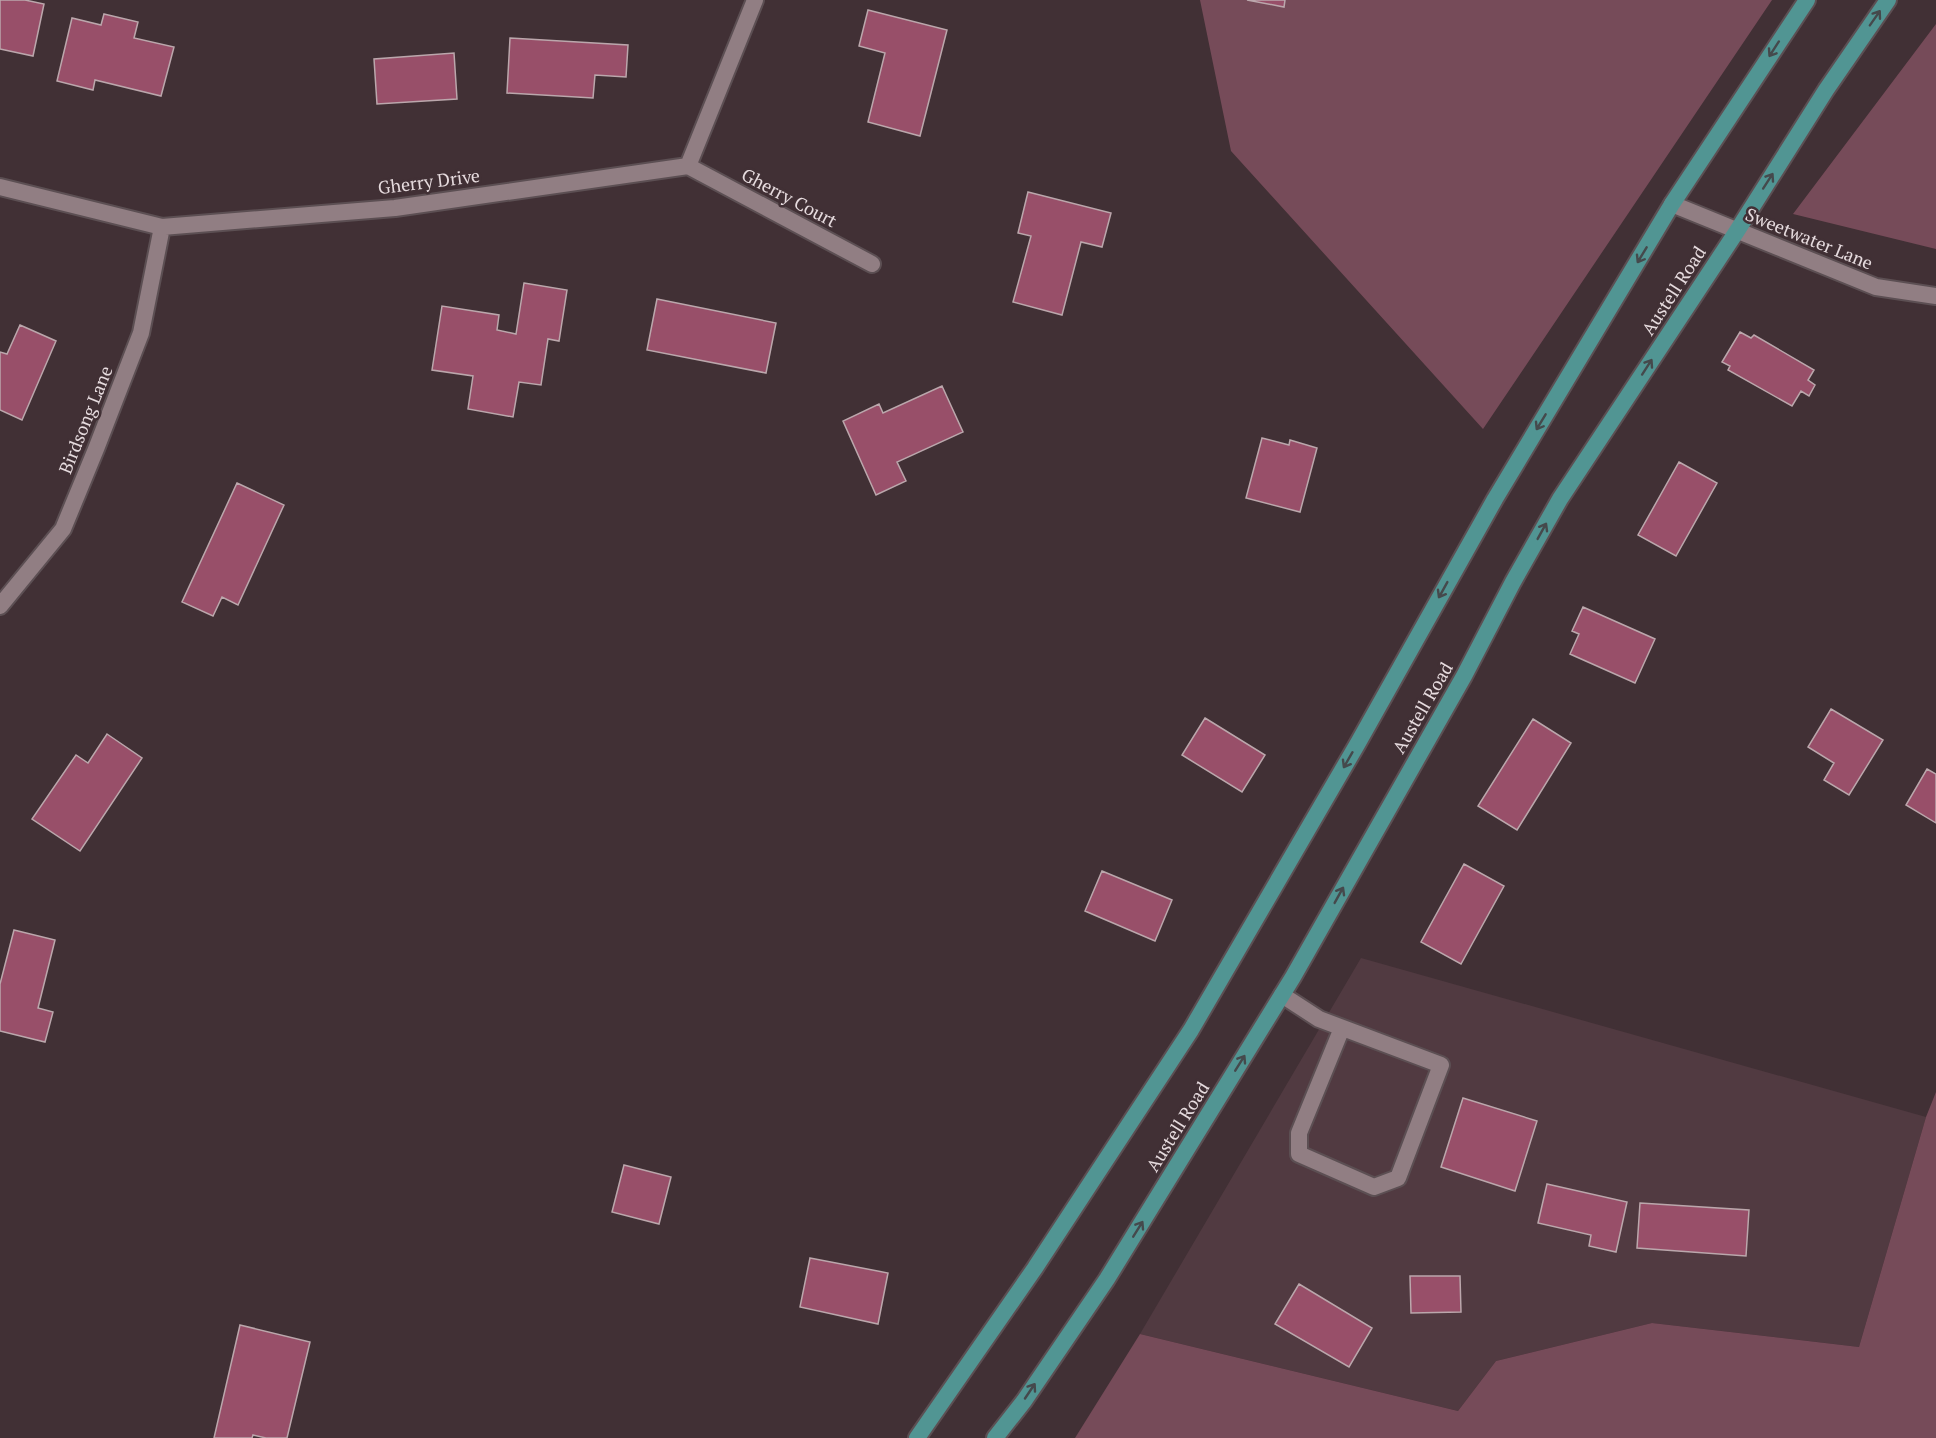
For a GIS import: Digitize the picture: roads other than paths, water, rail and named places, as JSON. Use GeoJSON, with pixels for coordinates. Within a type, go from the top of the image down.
{"type":"FeatureCollection","features":[{"type":"Feature","properties":{"kind":"main road"},"geometry":{"type":"LineString","coordinates":[[917,1438],[1035,1268],[1191,1029],[1358,743],[1494,499],[1672,204],[1807,0]]}},
{"type":"Feature","properties":{"kind":"main road","name":"Austell Road"},"geometry":{"type":"LineString","coordinates":[[995,1438],[1024,1401],[1107,1279],[1282,995],[1464,676],[1560,499],[1737,231],[1826,90],[1888,0]]}},
{"type":"Feature","properties":{"kind":"street"},"geometry":{"type":"LineString","coordinates":[[688,166],[755,0]]}},
{"type":"Feature","properties":{"kind":"street","name":"Gherry Drive"},"geometry":{"type":"LineString","coordinates":[[0,187],[162,227],[395,208],[688,166]]}},
{"type":"Feature","properties":{"kind":"street","name":"Gherry Court"},"geometry":{"type":"LineString","coordinates":[[688,166],[872,264]]}},
{"type":"Feature","properties":{"kind":"street","name":"Sweetwater Lane"},"geometry":{"type":"LineString","coordinates":[[1672,204],[1876,287],[1936,296]]}},
{"type":"Feature","properties":{"kind":"street","name":"Birdsong Lane"},"geometry":{"type":"LineString","coordinates":[[0,606],[63,529],[141,333],[162,227]]}},
{"type":"Feature","properties":{"kind":"street"},"geometry":{"type":"LineString","coordinates":[[1282,995],[1319,1019],[1441,1065],[1398,1178],[1374,1187],[1299,1154],[1299,1133],[1342,1028]]}}]}
